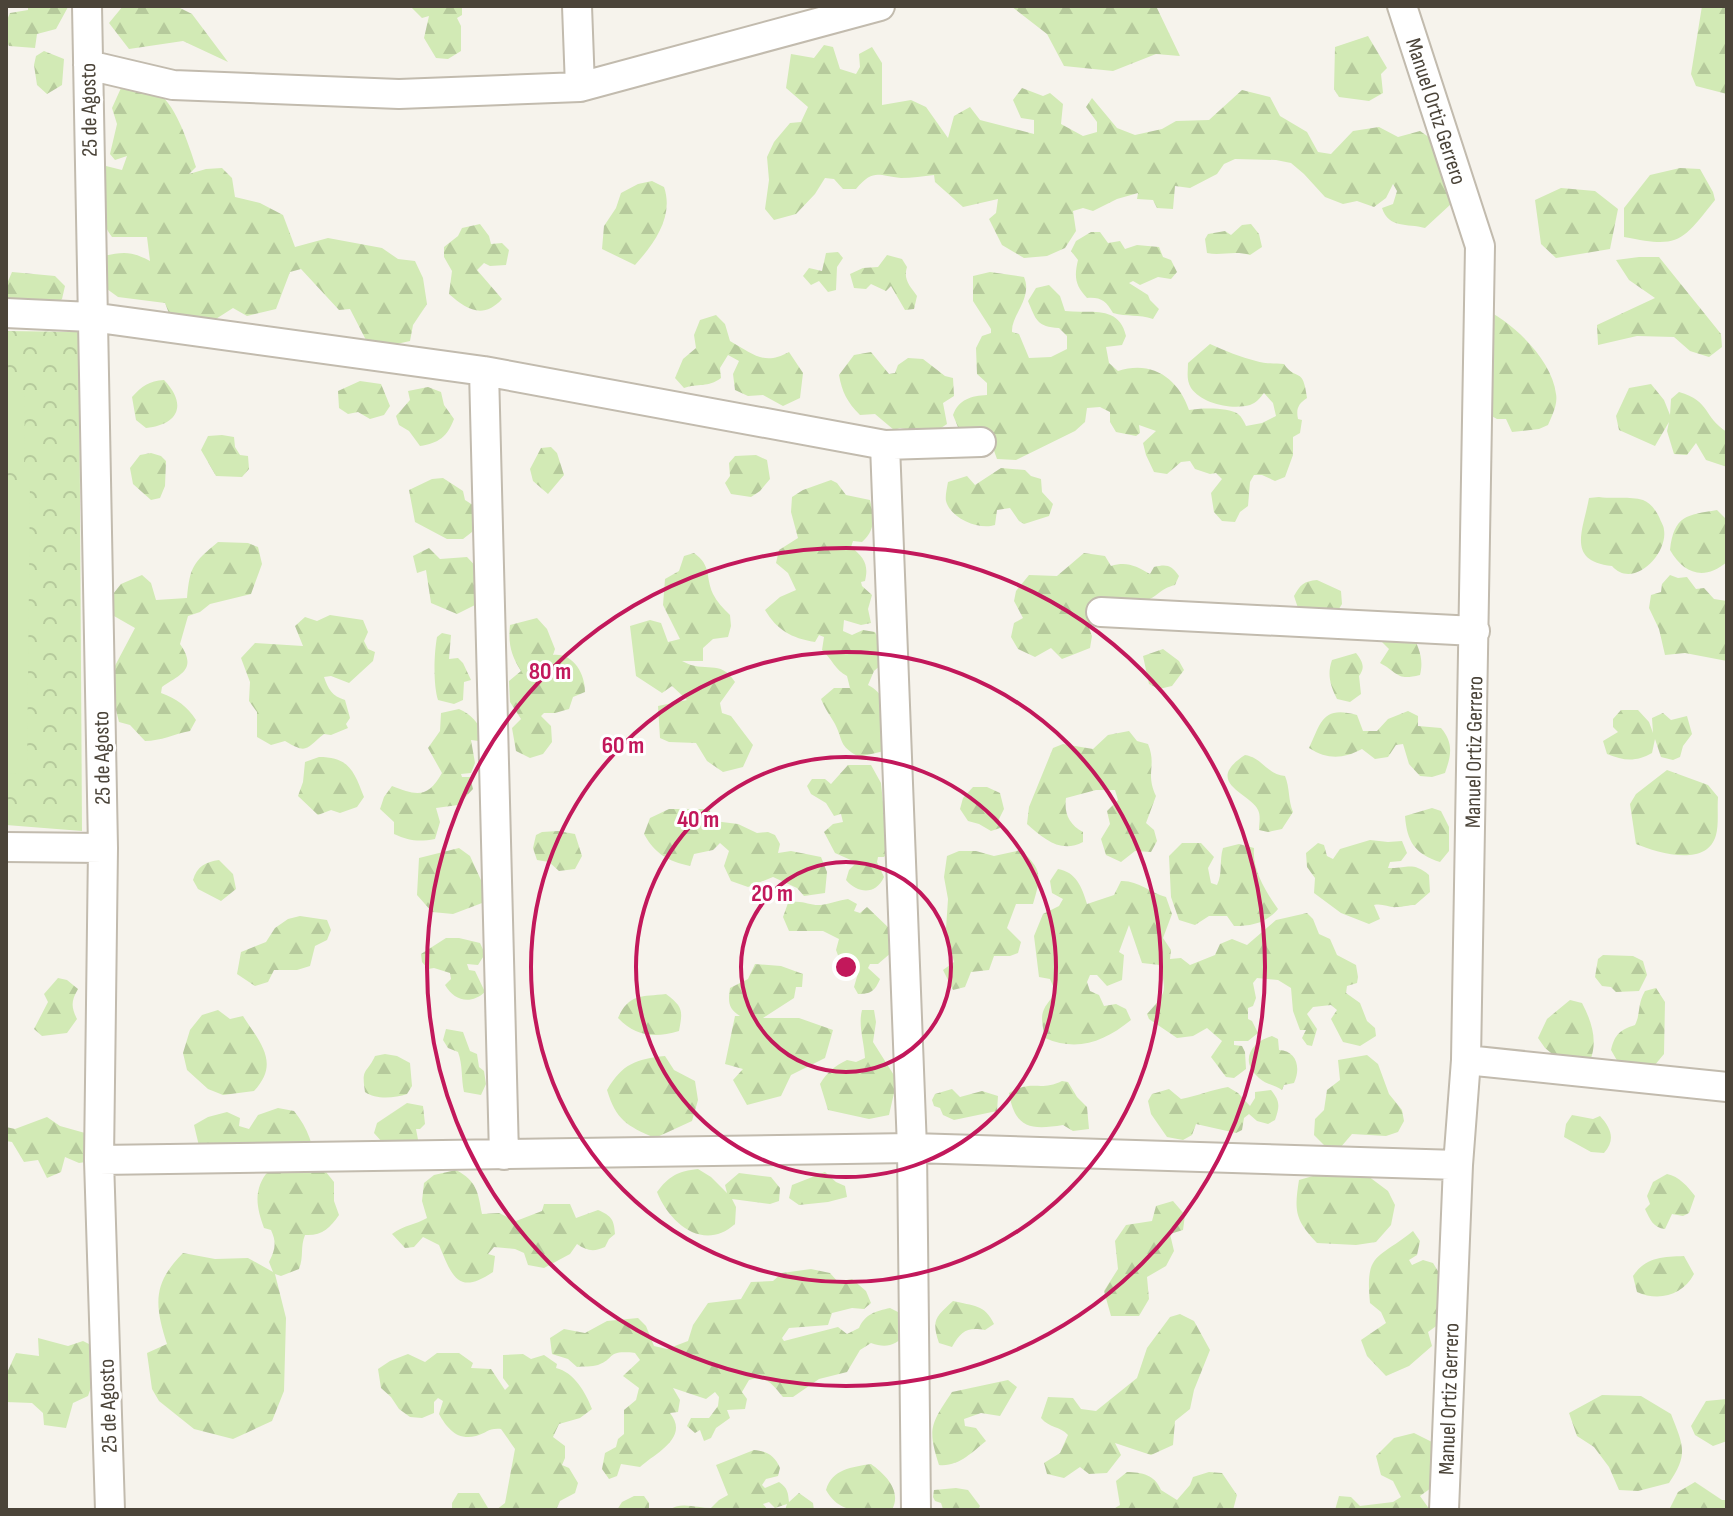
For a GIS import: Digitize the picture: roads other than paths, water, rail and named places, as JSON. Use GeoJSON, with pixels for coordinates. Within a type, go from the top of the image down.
{"type":"FeatureCollection","features":[{"type":"Feature","properties":{"kind":"street","name":"25 de Agosto"},"geometry":{"type":"LineString","coordinates":[[87,6],[103,848],[99,1160],[110,1510]]}},
{"type":"Feature","properties":{"kind":"street"},"geometry":{"type":"LineString","coordinates":[[577,6],[580,87]]}},
{"type":"Feature","properties":{"kind":"street"},"geometry":{"type":"LineString","coordinates":[[88,65],[173,85],[399,94],[580,87],[880,6]]}},
{"type":"Feature","properties":{"kind":"street","name":"Manuel Ortiz Gerrero"},"geometry":{"type":"LineString","coordinates":[[1402,6],[1480,246],[1466,1060],[1458,1165],[1444,1510]]}},
{"type":"Feature","properties":{"kind":"street"},"geometry":{"type":"LineString","coordinates":[[6,313],[91,317],[484,371],[885,445],[981,442]]}},
{"type":"Feature","properties":{"kind":"street"},"geometry":{"type":"LineString","coordinates":[[484,371],[504,1155]]}},
{"type":"Feature","properties":{"kind":"street"},"geometry":{"type":"LineString","coordinates":[[885,445],[912,1148],[916,1510]]}},
{"type":"Feature","properties":{"kind":"street"},"geometry":{"type":"LineString","coordinates":[[1101,612],[1475,631]]}},
{"type":"Feature","properties":{"kind":"street"},"geometry":{"type":"LineString","coordinates":[[6,847],[103,848]]}},
{"type":"Feature","properties":{"kind":"street"},"geometry":{"type":"LineString","coordinates":[[1466,1060],[1727,1087]]}},
{"type":"Feature","properties":{"kind":"street"},"geometry":{"type":"LineString","coordinates":[[99,1160],[912,1148],[1458,1165]]}}]}
